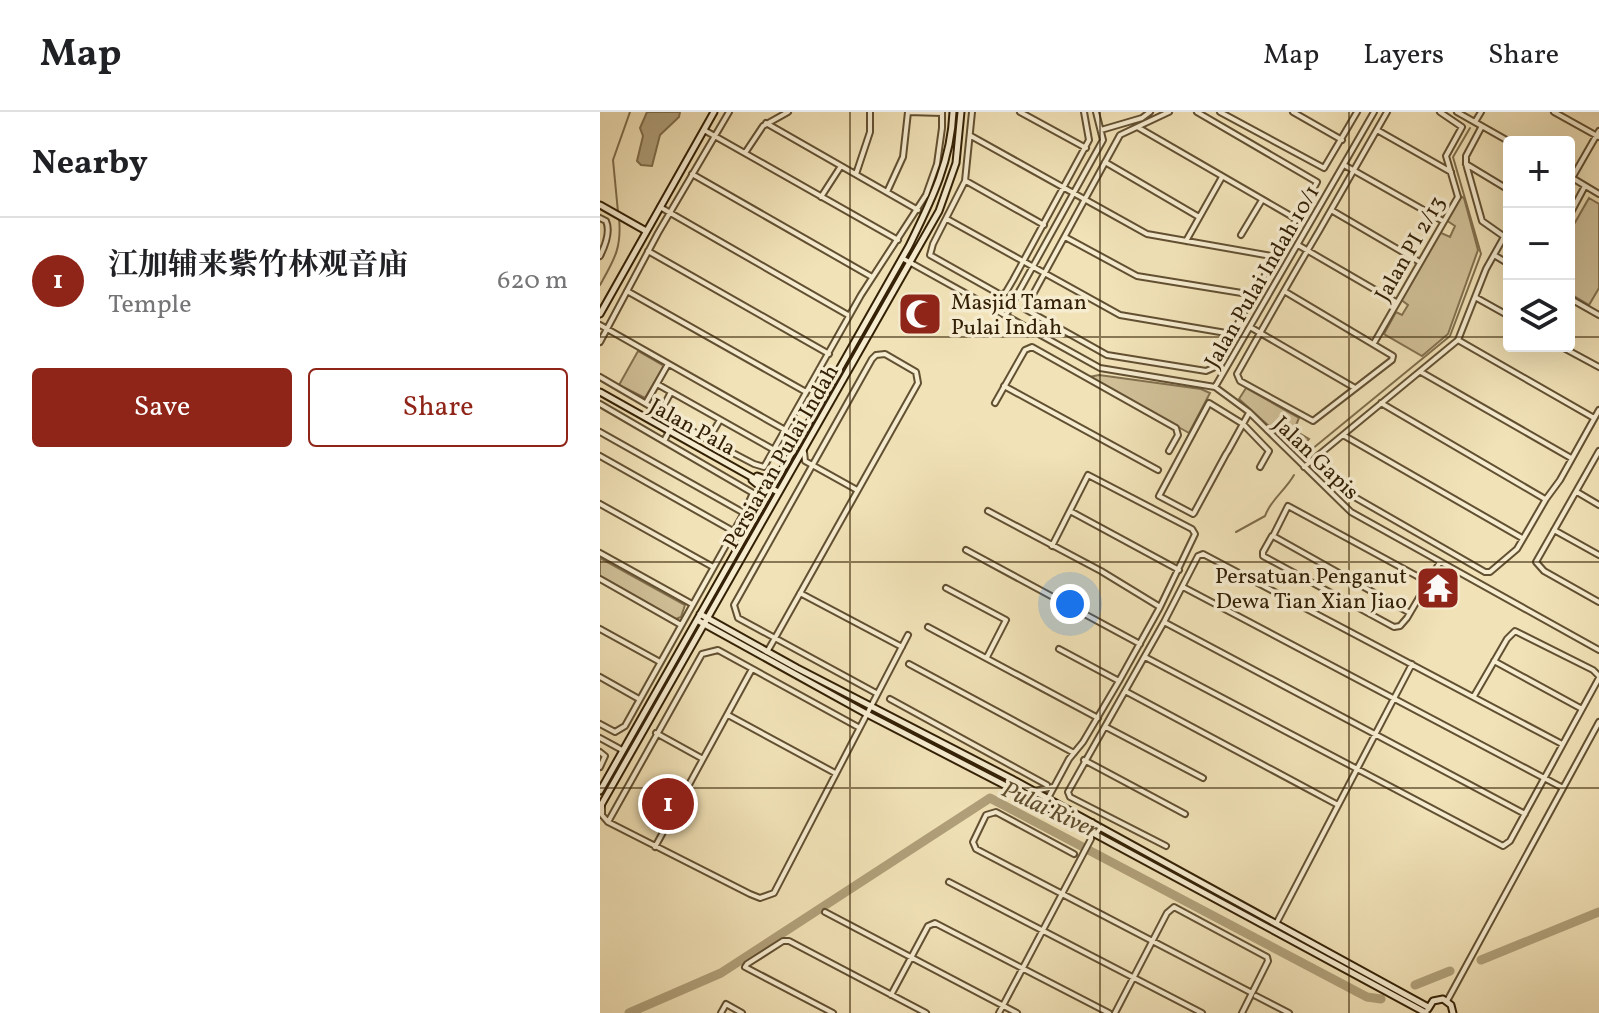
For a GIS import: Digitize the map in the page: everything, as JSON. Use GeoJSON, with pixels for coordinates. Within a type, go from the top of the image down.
{"type":"FeatureCollection","features":[{"type":"Feature","properties":{"kind":"street"},"geometry":{"type":"LineString","coordinates":[[600,314],[714,112]]}},
{"type":"Feature","properties":{"kind":"street"},"geometry":{"type":"LineString","coordinates":[[600,342],[648,251],[729,112]]}},
{"type":"Feature","properties":{"kind":"street"},"geometry":{"type":"LineString","coordinates":[[745,153],[766,123],[788,112]]}},
{"type":"Feature","properties":{"kind":"street"},"geometry":{"type":"LineString","coordinates":[[856,174],[866,150],[870,112]]}},
{"type":"Feature","properties":{"kind":"street"},"geometry":{"type":"LineString","coordinates":[[600,377],[708,440],[764,467],[776,451],[849,315],[918,210],[937,164],[942,113],[908,112],[903,157],[887,192]]}},
{"type":"Feature","properties":{"kind":"street","name":"Persiaran Pulai Indah"},"geometry":{"type":"LineString","coordinates":[[600,791],[902,258],[941,180],[950,149],[953,112]]}},
{"type":"Feature","properties":{"kind":"street","name":"Persiaran Pulai Indah"},"geometry":{"type":"LineString","coordinates":[[601,805],[946,194],[956,163],[961,112]]}},
{"type":"Feature","properties":{"kind":"street"},"geometry":{"type":"LineString","coordinates":[[972,112],[965,181],[931,249],[931,258],[1001,295],[1007,290],[1086,148],[1089,140],[1084,112]]}},
{"type":"Feature","properties":{"kind":"street"},"geometry":{"type":"LineString","coordinates":[[1020,112],[1086,148]]}},
{"type":"Feature","properties":{"kind":"street"},"geometry":{"type":"LineString","coordinates":[[1006,316],[1103,140],[1096,112]]}},
{"type":"Feature","properties":{"kind":"street"},"geometry":{"type":"LineString","coordinates":[[1138,112],[1142,118]]}},
{"type":"Feature","properties":{"kind":"street"},"geometry":{"type":"LineString","coordinates":[[1101,130],[1142,118],[1150,112]]}},
{"type":"Feature","properties":{"kind":"street"},"geometry":{"type":"LineString","coordinates":[[1169,112],[1120,135],[1026,304],[1027,311],[1107,355],[1206,371],[1213,368],[1298,220],[1317,180],[1197,112]]}},
{"type":"Feature","properties":{"kind":"street"},"geometry":{"type":"LineString","coordinates":[[1220,112],[1319,168],[1324,168],[1357,112]]}},
{"type":"Feature","properties":{"kind":"street"},"geometry":{"type":"LineString","coordinates":[[1293,112],[1342,140]]}},
{"type":"Feature","properties":{"kind":"street","name":"Jalan Pulai Indah 10/1"},"geometry":{"type":"LineString","coordinates":[[902,258],[1100,368],[1215,387],[1374,112]]}},
{"type":"Feature","properties":{"kind":"street"},"geometry":{"type":"LineString","coordinates":[[1284,291],[1391,353],[1392,360],[1313,421],[1240,381],[1237,374],[1284,291],[1331,210],[1353,170],[1387,112]]}},
{"type":"Feature","properties":{"kind":"street","name":"Jalan PI 2/13"},"geometry":{"type":"LineString","coordinates":[[1374,343],[1458,197],[1446,156],[1462,128],[1440,112]]}},
{"type":"Feature","properties":{"kind":"street"},"geometry":{"type":"LineString","coordinates":[[1457,112],[1503,138]]}},
{"type":"Feature","properties":{"kind":"street"},"geometry":{"type":"LineString","coordinates":[[1475,122],[1481,112]]}},
{"type":"Feature","properties":{"kind":"street"},"geometry":{"type":"LineString","coordinates":[[1554,112],[1598,135],[1575,170]]}},
{"type":"Feature","properties":{"kind":"street"},"geometry":{"type":"LineString","coordinates":[[766,123],[918,210]]}},
{"type":"Feature","properties":{"kind":"street"},"geometry":{"type":"LineString","coordinates":[[1482,126],[1466,156],[1466,164],[1482,221],[1503,235]]}},
{"type":"Feature","properties":{"kind":"street"},"geometry":{"type":"LineString","coordinates":[[1139,128],[1298,220]]}},
{"type":"Feature","properties":{"kind":"street"},"geometry":{"type":"LineString","coordinates":[[704,130],[898,240]]}},
{"type":"Feature","properties":{"kind":"street"},"geometry":{"type":"LineString","coordinates":[[1377,130],[1451,172]]}},
{"type":"Feature","properties":{"kind":"street"},"geometry":{"type":"LineString","coordinates":[[970,136],[1147,234],[1277,257]]}},
{"type":"Feature","properties":{"kind":"street"},"geometry":{"type":"LineString","coordinates":[[1105,162],[1199,217]]}},
{"type":"Feature","properties":{"kind":"street"},"geometry":{"type":"LineString","coordinates":[[1466,164],[1503,186]]}},
{"type":"Feature","properties":{"kind":"street"},"geometry":{"type":"LineString","coordinates":[[1344,165],[1443,222]]}},
{"type":"Feature","properties":{"kind":"street"},"geometry":{"type":"LineString","coordinates":[[821,197],[841,166]]}},
{"type":"Feature","properties":{"kind":"street"},"geometry":{"type":"LineString","coordinates":[[692,174],[872,277]]}},
{"type":"Feature","properties":{"kind":"street"},"geometry":{"type":"LineString","coordinates":[[1186,241],[1222,177]]}},
{"type":"Feature","properties":{"kind":"street"},"geometry":{"type":"LineString","coordinates":[[1575,180],[1599,194]]}},
{"type":"Feature","properties":{"kind":"street"},"geometry":{"type":"LineString","coordinates":[[965,181],[1044,225]]}},
{"type":"Feature","properties":{"kind":"street"},"geometry":{"type":"LineString","coordinates":[[1574,208],[1586,186]]}},
{"type":"Feature","properties":{"kind":"street"},"geometry":{"type":"LineString","coordinates":[[1241,235],[1262,200]]}},
{"type":"Feature","properties":{"kind":"street"},"geometry":{"type":"LineString","coordinates":[[600,205],[646,231]]}},
{"type":"Feature","properties":{"kind":"street"},"geometry":{"type":"LineString","coordinates":[[660,207],[849,315]]}},
{"type":"Feature","properties":{"kind":"street"},"geometry":{"type":"LineString","coordinates":[[1331,210],[1419,262]]}},
{"type":"Feature","properties":{"kind":"street"},"geometry":{"type":"LineString","coordinates":[[600,218],[606,221],[609,228],[600,256]]}},
{"type":"Feature","properties":{"kind":"street"},"geometry":{"type":"LineString","coordinates":[[947,219],[1120,315],[1232,334]]}},
{"type":"Feature","properties":{"kind":"street","name":"Jalan Pulai Indah 10/1"},"geometry":{"type":"LineString","coordinates":[[1065,237],[1137,276],[1254,295]]}},
{"type":"Feature","properties":{"kind":"street"},"geometry":{"type":"LineString","coordinates":[[1304,467],[1458,340],[1494,255],[1503,243]]}},
{"type":"Feature","properties":{"kind":"street"},"geometry":{"type":"LineString","coordinates":[[1298,245],[1396,302]]}},
{"type":"Feature","properties":{"kind":"street"},"geometry":{"type":"LineString","coordinates":[[648,251],[829,354]]}},
{"type":"Feature","properties":{"kind":"street"},"geometry":{"type":"LineString","coordinates":[[1494,255],[1503,260]]}},
{"type":"Feature","properties":{"kind":"street"},"geometry":{"type":"LineString","coordinates":[[627,291],[807,392]]}},
{"type":"Feature","properties":{"kind":"street"},"geometry":{"type":"LineString","coordinates":[[1475,297],[1503,313]]}},
{"type":"Feature","properties":{"kind":"street"},"geometry":{"type":"LineString","coordinates":[[1575,301],[1599,315]]}},
{"type":"Feature","properties":{"kind":"street"},"geometry":{"type":"LineString","coordinates":[[600,325],[787,431]]}},
{"type":"Feature","properties":{"kind":"street"},"geometry":{"type":"LineString","coordinates":[[1250,327],[1355,389]]}},
{"type":"Feature","properties":{"kind":"street"},"geometry":{"type":"LineString","coordinates":[[1458,340],[1594,418]]}},
{"type":"Feature","properties":{"kind":"street"},"geometry":{"type":"LineString","coordinates":[[995,403],[1029,347],[1177,429],[1178,435],[1169,451]]}},
{"type":"Feature","properties":{"kind":"street"},"geometry":{"type":"LineString","coordinates":[[1571,352],[1599,367]]}},
{"type":"Feature","properties":{"kind":"street"},"geometry":{"type":"LineString","coordinates":[[767,652],[775,638],[857,490],[918,383],[916,372],[885,354],[872,359],[734,605],[737,617],[775,638],[876,693]]}},
{"type":"Feature","properties":{"kind":"street"},"geometry":{"type":"LineString","coordinates":[[1067,367],[1075,355]]}},
{"type":"Feature","properties":{"kind":"street"},"geometry":{"type":"LineString","coordinates":[[646,403],[668,364]]}},
{"type":"Feature","properties":{"kind":"street"},"geometry":{"type":"LineString","coordinates":[[1421,372],[1571,458]]}},
{"type":"Feature","properties":{"kind":"street"},"geometry":{"type":"LineString","coordinates":[[657,384],[776,451]]}},
{"type":"Feature","properties":{"kind":"street"},"geometry":{"type":"LineString","coordinates":[[1004,386],[1158,470]]}},
{"type":"Feature","properties":{"kind":"street","name":"Jalan Gapis"},"geometry":{"type":"LineString","coordinates":[[1215,387],[1249,412],[1351,512],[1599,650]]}},
{"type":"Feature","properties":{"kind":"street","name":"Jalan Pala"},"geometry":{"type":"LineString","coordinates":[[600,392],[778,492]]}},
{"type":"Feature","properties":{"kind":"street"},"geometry":{"type":"LineString","coordinates":[[660,413],[671,392]]}},
{"type":"Feature","properties":{"kind":"street"},"geometry":{"type":"LineString","coordinates":[[1381,403],[1546,499]]}},
{"type":"Feature","properties":{"kind":"street"},"geometry":{"type":"LineString","coordinates":[[600,404],[752,490],[753,496],[625,726],[615,732],[600,724]]}},
{"type":"Feature","properties":{"kind":"street"},"geometry":{"type":"LineString","coordinates":[[1249,412],[1243,424],[1194,513],[1191,515],[1159,496],[1207,405],[1212,404],[1243,424],[1269,452],[1260,467]]}},
{"type":"Feature","properties":{"kind":"street"},"geometry":{"type":"LineString","coordinates":[[1314,460],[1351,495],[1485,572],[1490,572],[1515,552],[1599,410]]}},
{"type":"Feature","properties":{"kind":"street"},"geometry":{"type":"LineString","coordinates":[[708,440],[720,420]]}},
{"type":"Feature","properties":{"kind":"street"},"geometry":{"type":"LineString","coordinates":[[664,441],[675,421]]}},
{"type":"Feature","properties":{"kind":"street"},"geometry":{"type":"LineString","coordinates":[[600,432],[744,513]]}},
{"type":"Feature","properties":{"kind":"street"},"geometry":{"type":"LineString","coordinates":[[811,434],[802,456],[857,490]]}},
{"type":"Feature","properties":{"kind":"street"},"geometry":{"type":"LineString","coordinates":[[1343,435],[1522,538]]}},
{"type":"Feature","properties":{"kind":"street"},"geometry":{"type":"LineString","coordinates":[[1598,455],[1536,562],[1544,571],[1599,602]]}},
{"type":"Feature","properties":{"kind":"street"},"geometry":{"type":"LineString","coordinates":[[600,456],[733,531]]}},
{"type":"Feature","properties":{"kind":"street"},"geometry":{"type":"LineString","coordinates":[[744,473],[771,480],[785,463]]}},
{"type":"Feature","properties":{"kind":"street"},"geometry":{"type":"LineString","coordinates":[[744,473],[764,491],[757,512]]}},
{"type":"Feature","properties":{"kind":"street"},"geometry":{"type":"LineString","coordinates":[[1039,804],[1048,798],[1098,718],[1160,607],[1194,537],[1192,529],[1088,475],[1052,546]]}},
{"type":"Feature","properties":{"kind":"street"},"geometry":{"type":"LineString","coordinates":[[1576,492],[1599,505]]}},
{"type":"Feature","properties":{"kind":"street"},"geometry":{"type":"LineString","coordinates":[[600,504],[713,567]]}},
{"type":"Feature","properties":{"kind":"street"},"geometry":{"type":"LineString","coordinates":[[1428,582],[1293,506],[1288,506],[1263,552],[1263,556],[1394,627],[1400,626],[1410,613],[1440,562]]}},
{"type":"Feature","properties":{"kind":"street"},"geometry":{"type":"LineString","coordinates":[[988,511],[1160,607]]}},
{"type":"Feature","properties":{"kind":"street"},"geometry":{"type":"LineString","coordinates":[[1070,511],[1179,570]]}},
{"type":"Feature","properties":{"kind":"street"},"geometry":{"type":"LineString","coordinates":[[1554,530],[1599,555]]}},
{"type":"Feature","properties":{"kind":"street"},"geometry":{"type":"LineString","coordinates":[[1273,535],[1410,613]]}},
{"type":"Feature","properties":{"kind":"street"},"geometry":{"type":"LineString","coordinates":[[966,550],[1140,644]]}},
{"type":"Feature","properties":{"kind":"street"},"geometry":{"type":"LineString","coordinates":[[600,553],[692,604]]}},
{"type":"Feature","properties":{"kind":"street"},"geometry":{"type":"LineString","coordinates":[[1166,846],[1070,797],[1069,788],[1145,657],[1198,556],[1208,555],[1562,744]]}},
{"type":"Feature","properties":{"kind":"street"},"geometry":{"type":"LineString","coordinates":[[600,579],[681,625]]}},
{"type":"Feature","properties":{"kind":"street"},"geometry":{"type":"LineString","coordinates":[[1182,587],[1563,788]]}},
{"type":"Feature","properties":{"kind":"street"},"geometry":{"type":"LineString","coordinates":[[946,588],[1006,620],[986,658]]}},
{"type":"Feature","properties":{"kind":"street"},"geometry":{"type":"LineString","coordinates":[[800,593],[902,647]]}},
{"type":"Feature","properties":{"kind":"street"},"geometry":{"type":"LineString","coordinates":[[712,609],[715,626]]}},
{"type":"Feature","properties":{"kind":"street"},"geometry":{"type":"LineString","coordinates":[[698,617],[865,713],[1039,804],[1092,836],[1427,1011]]}},
{"type":"Feature","properties":{"kind":"street"},"geometry":{"type":"LineString","coordinates":[[1164,622],[1525,814]]}},
{"type":"Feature","properties":{"kind":"street"},"geometry":{"type":"LineString","coordinates":[[695,640],[715,626]]}},
{"type":"Feature","properties":{"kind":"street"},"geometry":{"type":"LineString","coordinates":[[715,626],[1048,798],[1277,922],[1427,1011]]}},
{"type":"Feature","properties":{"kind":"street"},"geometry":{"type":"LineString","coordinates":[[928,627],[1098,718]]}},
{"type":"Feature","properties":{"kind":"street"},"geometry":{"type":"LineString","coordinates":[[600,629],[660,662]]}},
{"type":"Feature","properties":{"kind":"street"},"geometry":{"type":"LineString","coordinates":[[1145,657],[1499,845],[1507,845],[1599,677],[1593,670],[1520,631],[1512,631],[1474,696]]}},
{"type":"Feature","properties":{"kind":"street"},"geometry":{"type":"LineString","coordinates":[[601,805],[601,812],[608,822],[750,894],[767,897],[774,893],[908,635]]}},
{"type":"Feature","properties":{"kind":"street"},"geometry":{"type":"LineString","coordinates":[[1059,649],[1119,681]]}},
{"type":"Feature","properties":{"kind":"street"},"geometry":{"type":"LineString","coordinates":[[608,822],[702,654],[718,650],[858,727]]}},
{"type":"Feature","properties":{"kind":"street"},"geometry":{"type":"LineString","coordinates":[[1494,661],[1582,709]]}},
{"type":"Feature","properties":{"kind":"street"},"geometry":{"type":"LineString","coordinates":[[909,664],[1074,753]]}},
{"type":"Feature","properties":{"kind":"street"},"geometry":{"type":"LineString","coordinates":[[1288,940],[1276,930],[1277,922],[1412,664]]}},
{"type":"Feature","properties":{"kind":"street"},"geometry":{"type":"LineString","coordinates":[[655,847],[752,669]]}},
{"type":"Feature","properties":{"kind":"street"},"geometry":{"type":"LineString","coordinates":[[600,677],[639,699]]}},
{"type":"Feature","properties":{"kind":"street"},"geometry":{"type":"LineString","coordinates":[[1125,691],[1338,805]]}},
{"type":"Feature","properties":{"kind":"street"},"geometry":{"type":"LineString","coordinates":[[890,699],[1047,785]]}},
{"type":"Feature","properties":{"kind":"street"},"geometry":{"type":"LineString","coordinates":[[728,714],[835,773]]}},
{"type":"Feature","properties":{"kind":"street"},"geometry":{"type":"LineString","coordinates":[[1447,1001],[1599,722]]}},
{"type":"Feature","properties":{"kind":"street"},"geometry":{"type":"LineString","coordinates":[[1106,727],[1203,778]]}},
{"type":"Feature","properties":{"kind":"street"},"geometry":{"type":"LineString","coordinates":[[656,733],[703,759]]}},
{"type":"Feature","properties":{"kind":"street"},"geometry":{"type":"LineString","coordinates":[[600,738],[631,754]]}},
{"type":"Feature","properties":{"kind":"street"},"geometry":{"type":"LineString","coordinates":[[600,752],[605,757],[600,767]]}},
{"type":"Feature","properties":{"kind":"street"},"geometry":{"type":"LineString","coordinates":[[1084,760],[1185,814]]}},
{"type":"Feature","properties":{"kind":"street"},"geometry":{"type":"LineString","coordinates":[[1035,791],[1047,791],[1055,786]]}},
{"type":"Feature","properties":{"kind":"street"},"geometry":{"type":"LineString","coordinates":[[1055,786],[1058,804]]}},
{"type":"Feature","properties":{"kind":"street"},"geometry":{"type":"LineString","coordinates":[[1074,854],[996,812],[986,815],[973,844],[976,849],[1062,895],[1154,940],[1289,1013]]}},
{"type":"Feature","properties":{"kind":"street"},"geometry":{"type":"LineString","coordinates":[[999,1013],[1092,836],[1091,822]]}},
{"type":"Feature","properties":{"kind":"street"},"geometry":{"type":"LineString","coordinates":[[949,882],[1202,1013]]}},
{"type":"Feature","properties":{"kind":"street"},"geometry":{"type":"LineString","coordinates":[[891,995],[931,923],[1112,1013],[1174,907],[1267,957],[1254,995],[1242,1013]]}},
{"type":"Feature","properties":{"kind":"street"},"geometry":{"type":"LineString","coordinates":[[825,912],[1017,1013]]}},
{"type":"Feature","properties":{"kind":"street"},"geometry":{"type":"LineString","coordinates":[[833,1013],[745,967],[786,941],[926,1013]]}},
{"type":"Feature","properties":{"kind":"street"},"geometry":{"type":"LineString","coordinates":[[1427,1011],[1436,1000],[1447,1001],[1453,1013]]}},
{"type":"Feature","properties":{"kind":"street"},"geometry":{"type":"LineString","coordinates":[[721,1013],[726,1004],[742,1013]]}},
{"type":"Feature","properties":{"kind":"shaded area"},"geometry":{"type":"Polygon","coordinates":[[[647,112],[680,112],[679,117],[660,135],[652,166],[641,165],[637,161],[643,136],[640,128],[647,112]]]}},
{"type":"Feature","properties":{"kind":"shaded area"},"geometry":{"type":"Polygon","coordinates":[[[1460,196],[1464,198],[1478,250],[1448,334],[1422,356],[1384,334],[1396,312],[1402,315],[1408,305],[1400,299],[1439,232],[1450,237],[1455,226],[1446,220],[1460,196]]]}},
{"type":"Feature","properties":{"kind":"shaded area"},"geometry":{"type":"Polygon","coordinates":[[[1589,198],[1599,204],[1599,288],[1589,305],[1575,297],[1575,222],[1589,198]]]}},
{"type":"Feature","properties":{"kind":"shaded area"},"geometry":{"type":"Polygon","coordinates":[[[638,351],[664,366],[645,398],[619,385],[638,351]]]}},
{"type":"Feature","properties":{"kind":"shaded area"},"geometry":{"type":"Polygon","coordinates":[[[1099,375],[1201,389],[1210,393],[1189,433],[1089,377],[1099,375]]]}},
{"type":"Feature","properties":{"kind":"shaded area"},"geometry":{"type":"Polygon","coordinates":[[[1246,388],[1299,418],[1294,430],[1309,439],[1298,451],[1239,399],[1246,388]]]}},
{"type":"Feature","properties":{"kind":"shaded area"},"geometry":{"type":"Polygon","coordinates":[[[600,558],[685,605],[681,617],[676,619],[600,576],[600,558]]]}},
{"type":"Feature","properties":{"kind":"waterway"},"geometry":{"type":"LineString","coordinates":[[618,212],[613,160],[630,112]]}},
{"type":"Feature","properties":{"kind":"waterway"},"geometry":{"type":"LineString","coordinates":[[1306,454],[1450,336],[1481,254],[1453,157],[1470,128]]}},
{"type":"Feature","properties":{"kind":"waterway"},"geometry":{"type":"LineString","coordinates":[[600,285],[616,253],[619,218]]}},
{"type":"Feature","properties":{"kind":"waterway"},"geometry":{"type":"LineString","coordinates":[[1236,532],[1265,516],[1294,475]]}},
{"type":"Feature","properties":{"kind":"waterway","name":"Pulai River"},"geometry":{"type":"LineString","coordinates":[[629,1013],[721,973],[990,798],[1367,997],[1381,999]]}},
{"type":"Feature","properties":{"kind":"waterway","name":"Pulai River"},"geometry":{"type":"LineString","coordinates":[[1481,960],[1599,912]]}},
{"type":"Feature","properties":{"kind":"waterway","name":"Pulai River"},"geometry":{"type":"LineString","coordinates":[[1415,985],[1450,971]]}},
{"type":"Feature","properties":{"kind":"place","name":"Masjid Taman Pulai Indah"},"geometry":{"type":"Point","coordinates":[920,314]}},
{"type":"Feature","properties":{"kind":"place","name":"Persatuan Penganut Dewa Tian Xian Jiao"},"geometry":{"type":"Point","coordinates":[1438,588]}},
{"type":"Feature","properties":{"kind":"place","name":"江加辅来紫竹林观音庙"},"geometry":{"type":"Point","coordinates":[668,804]}}]}
